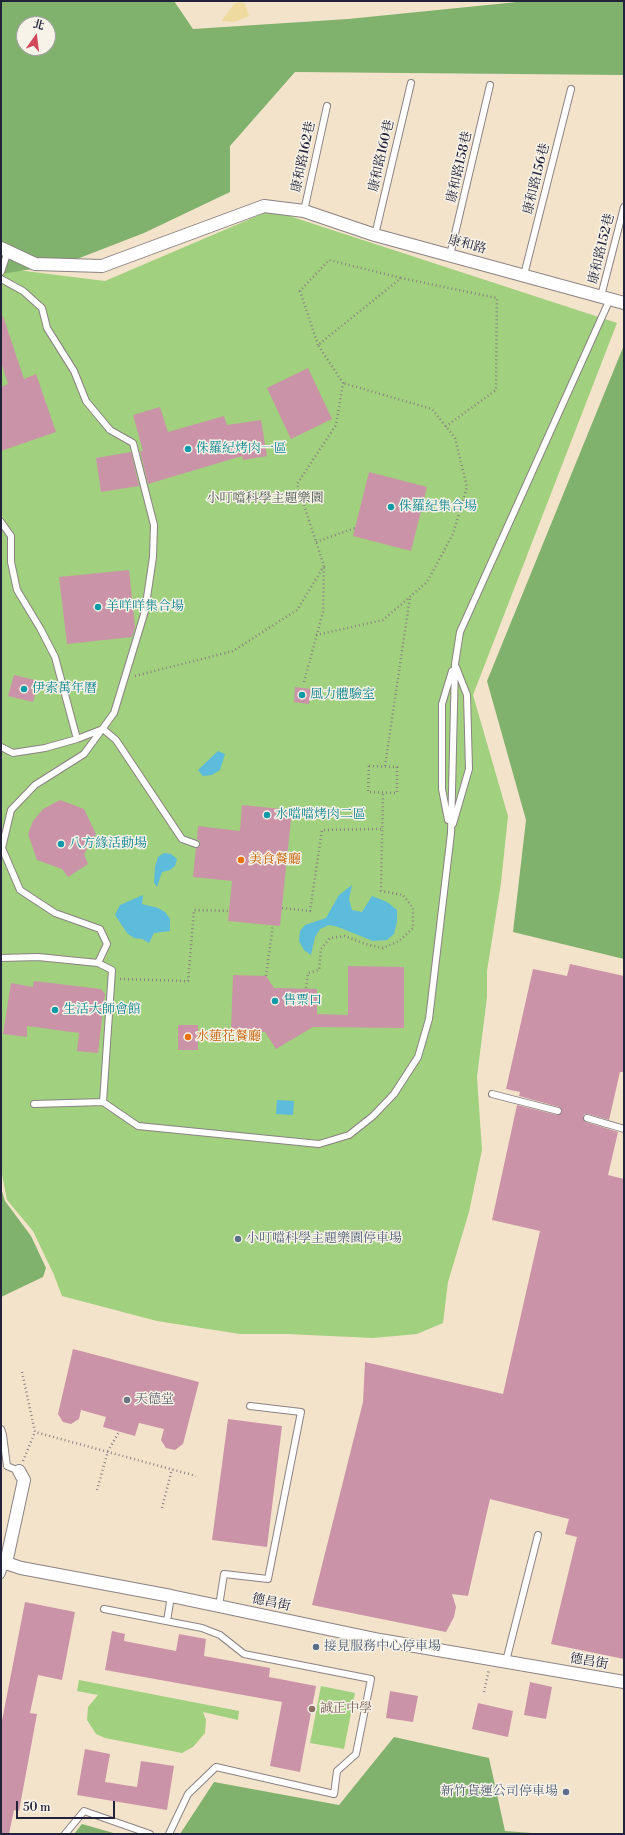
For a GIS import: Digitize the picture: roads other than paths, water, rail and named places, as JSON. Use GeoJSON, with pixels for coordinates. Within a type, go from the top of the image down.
{"type":"FeatureCollection","features":[{"type":"Feature","properties":{"kind":"street","name":"康和路"},"geometry":{"type":"LineString","coordinates":[[4,250],[35,264],[102,266],[264,206],[304,211],[375,235],[624,303]]}},
{"type":"Feature","properties":{"kind":"street"},"geometry":{"type":"LineString","coordinates":[[6,1563],[24,1480],[19,1471]]}},
{"type":"Feature","properties":{"kind":"street","name":"德昌街"},"geometry":{"type":"LineString","coordinates":[[6,1563],[21,1568],[171,1596],[380,1640],[624,1682]]}},
{"type":"Feature","properties":{"kind":"lane","name":"康和路160巷"},"geometry":{"type":"LineString","coordinates":[[375,235],[411,83]]}},
{"type":"Feature","properties":{"kind":"lane","name":"康和路158巷"},"geometry":{"type":"LineString","coordinates":[[450,255],[490,84]]}},
{"type":"Feature","properties":{"kind":"lane","name":"康和路156巷"},"geometry":{"type":"LineString","coordinates":[[524,275],[570,89]]}},
{"type":"Feature","properties":{"kind":"lane","name":"康和路162巷"},"geometry":{"type":"LineString","coordinates":[[304,211],[327,106]]}},
{"type":"Feature","properties":{"kind":"lane","name":"康和路152巷"},"geometry":{"type":"LineString","coordinates":[[455,664],[460,632],[606,298],[624,207]]}},
{"type":"Feature","properties":{"kind":"lane"},"geometry":{"type":"LineString","coordinates":[[1,272],[4,250]]}},
{"type":"Feature","properties":{"kind":"lane"},"geometry":{"type":"LineString","coordinates":[[1,279],[23,291],[42,308],[47,328],[74,371],[86,400],[110,430],[133,443],[140,464],[154,525],[153,557],[145,611],[114,713],[84,754],[35,785],[11,810],[2,848],[20,890],[55,912],[100,929],[107,944],[98,963]]}},
{"type":"Feature","properties":{"kind":"lane"},"geometry":{"type":"LineString","coordinates":[[1,522],[12,536],[10,562],[17,590],[40,628],[55,657],[77,739]]}},
{"type":"Feature","properties":{"kind":"lane"},"geometry":{"type":"LineString","coordinates":[[34,1104],[103,1102],[138,1126],[319,1144],[349,1135],[373,1116],[394,1094],[418,1057],[429,1019],[451,832],[455,664]]}},
{"type":"Feature","properties":{"kind":"lane"},"geometry":{"type":"LineString","coordinates":[[451,832],[442,789],[442,704],[455,664]]}},
{"type":"Feature","properties":{"kind":"lane"},"geometry":{"type":"LineString","coordinates":[[451,832],[469,769],[467,695],[455,664]]}},
{"type":"Feature","properties":{"kind":"lane"},"geometry":{"type":"LineString","coordinates":[[1,747],[13,753],[45,748],[77,739],[103,729]]}},
{"type":"Feature","properties":{"kind":"lane"},"geometry":{"type":"LineString","coordinates":[[103,729],[116,740],[182,839],[196,844]]}},
{"type":"Feature","properties":{"kind":"lane"},"geometry":{"type":"LineString","coordinates":[[1,958],[38,957],[98,963],[112,970],[103,1102]]}},
{"type":"Feature","properties":{"kind":"lane"},"geometry":{"type":"LineString","coordinates":[[492,1094],[558,1111]]}},
{"type":"Feature","properties":{"kind":"lane"},"geometry":{"type":"LineString","coordinates":[[587,1118],[624,1129]]}},
{"type":"Feature","properties":{"kind":"lane"},"geometry":{"type":"LineString","coordinates":[[219,1606],[224,1574],[268,1579],[301,1412],[250,1406]]}},
{"type":"Feature","properties":{"kind":"lane"},"geometry":{"type":"LineString","coordinates":[[1,1429],[4,1436],[7,1466],[19,1471]]}},
{"type":"Feature","properties":{"kind":"lane"},"geometry":{"type":"LineString","coordinates":[[506,1661],[538,1535]]}},
{"type":"Feature","properties":{"kind":"lane"},"geometry":{"type":"LineString","coordinates":[[1,1575],[6,1563]]}},
{"type":"Feature","properties":{"kind":"lane"},"geometry":{"type":"LineString","coordinates":[[167,1621],[171,1596]]}},
{"type":"Feature","properties":{"kind":"lane"},"geometry":{"type":"LineString","coordinates":[[104,1610],[202,1628],[220,1635],[244,1654],[371,1679],[356,1754],[338,1771],[334,1794],[216,1767],[188,1794],[168,1834]]}},
{"type":"Feature","properties":{"kind":"lane"},"geometry":{"type":"LineString","coordinates":[[65,1834],[84,1811],[150,1834]]}},
{"type":"Feature","properties":{"kind":"water"},"geometry":{"type":"Polygon","coordinates":[[[218,751],[225,754],[220,770],[212,775],[203,776],[198,770],[218,751]]]}},
{"type":"Feature","properties":{"kind":"water"},"geometry":{"type":"Polygon","coordinates":[[[164,853],[171,854],[177,859],[175,866],[170,870],[162,872],[157,887],[154,883],[155,867],[158,857],[164,853]]]}},
{"type":"Feature","properties":{"kind":"water"},"geometry":{"type":"Polygon","coordinates":[[[352,885],[349,899],[352,910],[362,912],[372,896],[387,902],[397,910],[397,921],[394,934],[387,940],[373,941],[329,925],[320,929],[315,937],[311,955],[304,950],[299,941],[300,931],[305,925],[326,918],[339,895],[352,885]]]}},
{"type":"Feature","properties":{"kind":"water"},"geometry":{"type":"Polygon","coordinates":[[[143,895],[142,904],[158,908],[165,912],[170,919],[170,931],[154,933],[149,943],[142,939],[134,938],[127,933],[115,915],[120,905],[143,895]]]}},
{"type":"Feature","properties":{"kind":"water"},"geometry":{"type":"Polygon","coordinates":[[[277,1100],[294,1101],[293,1115],[276,1114],[277,1100]]]}},
{"type":"Feature","properties":{"kind":"place","name":"侏羅紀烤肉一區"},"geometry":{"type":"Point","coordinates":[188,449]}},
{"type":"Feature","properties":{"kind":"place","name":"侏羅紀集合場"},"geometry":{"type":"Point","coordinates":[391,507]}},
{"type":"Feature","properties":{"kind":"place","name":"羊咩咩集合場"},"geometry":{"type":"Point","coordinates":[98,607]}},
{"type":"Feature","properties":{"kind":"place","name":"伊索萬年曆"},"geometry":{"type":"Point","coordinates":[24,689]}},
{"type":"Feature","properties":{"kind":"place","name":"風力體驗室"},"geometry":{"type":"Point","coordinates":[302,695]}},
{"type":"Feature","properties":{"kind":"place","name":"水噹噹烤肉二區"},"geometry":{"type":"Point","coordinates":[267,815]}},
{"type":"Feature","properties":{"kind":"place","name":"八方緣活動場"},"geometry":{"type":"Point","coordinates":[61,844]}},
{"type":"Feature","properties":{"kind":"place","name":"美食餐廳"},"geometry":{"type":"Point","coordinates":[241,860]}},
{"type":"Feature","properties":{"kind":"place","name":"售票口"},"geometry":{"type":"Point","coordinates":[275,1001]}},
{"type":"Feature","properties":{"kind":"place","name":"生活大師會館"},"geometry":{"type":"Point","coordinates":[55,1010]}},
{"type":"Feature","properties":{"kind":"place","name":"水蓮花餐廳"},"geometry":{"type":"Point","coordinates":[188,1037]}},
{"type":"Feature","properties":{"kind":"place","name":"小叮噹科學主題樂園停車場"},"geometry":{"type":"Point","coordinates":[238,1239]}},
{"type":"Feature","properties":{"kind":"place","name":"天德堂"},"geometry":{"type":"Point","coordinates":[127,1400]}},
{"type":"Feature","properties":{"kind":"place","name":"接見服務中心停車場"},"geometry":{"type":"Point","coordinates":[316,1647]}},
{"type":"Feature","properties":{"kind":"place","name":"誠正中學"},"geometry":{"type":"Point","coordinates":[312,1709]}},
{"type":"Feature","properties":{"kind":"place","name":"新竹貨運公司停車場"},"geometry":{"type":"Point","coordinates":[566,1792]}},
{"type":"Feature","properties":{"kind":"park label","name":"小叮噹科學主題樂園"},"geometry":{"type":"Point","coordinates":[265,499]}}]}
